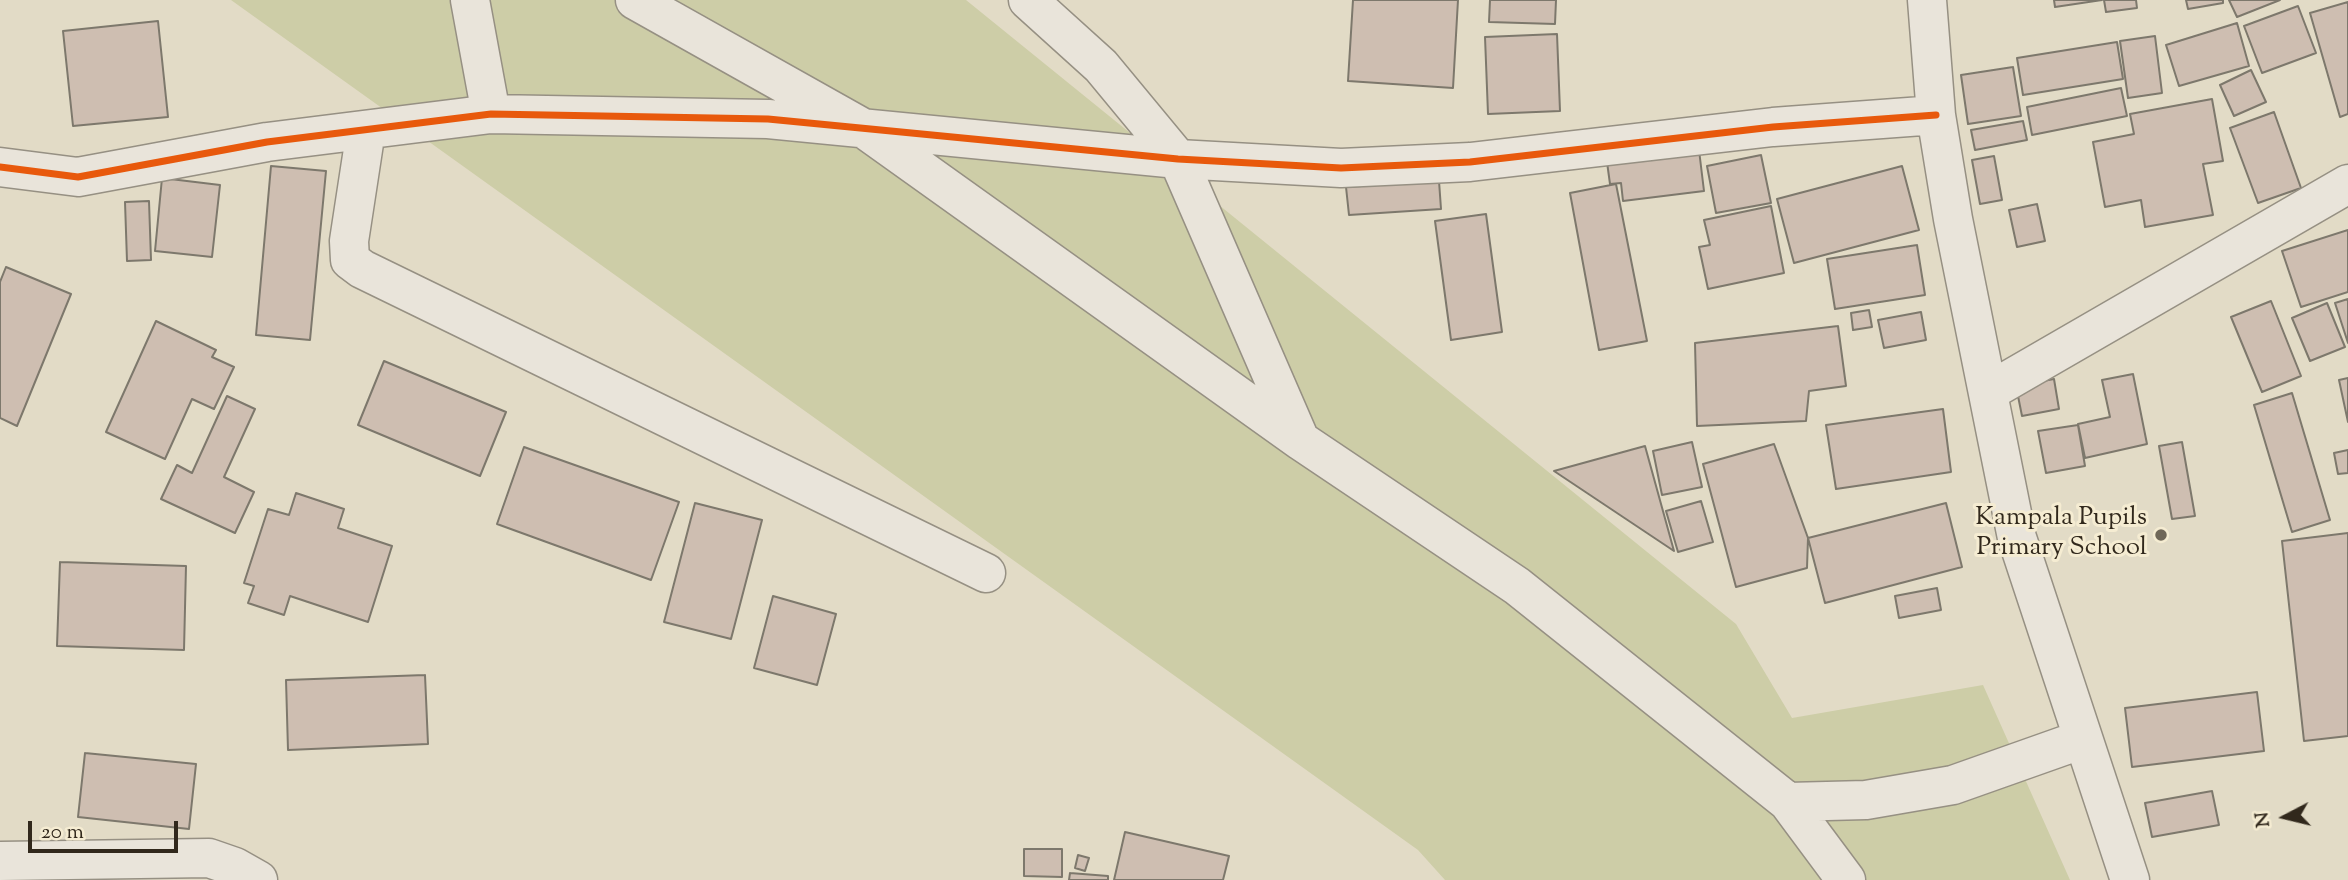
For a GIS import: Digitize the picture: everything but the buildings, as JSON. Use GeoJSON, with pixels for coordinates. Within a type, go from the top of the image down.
{"type":"FeatureCollection","features":[{"type":"Feature","properties":{"kind":"street"},"geometry":{"type":"LineString","coordinates":[[470,0],[491,114]]}},
{"type":"Feature","properties":{"kind":"street"},"geometry":{"type":"LineString","coordinates":[[635,0],[863,128],[1301,441],[1517,586],[1788,802],[1846,880]]}},
{"type":"Feature","properties":{"kind":"street"},"geometry":{"type":"LineString","coordinates":[[1028,0],[1101,66],[1178,159],[1301,441]]}},
{"type":"Feature","properties":{"kind":"street"},"geometry":{"type":"LineString","coordinates":[[1927,0],[1936,114],[1953,219],[2017,538],[2130,880]]}},
{"type":"Feature","properties":{"kind":"street"},"geometry":{"type":"LineString","coordinates":[[0,167],[78,177],[267,142],[491,114],[768,119],[1178,159],[1340,168],[1469,162],[1773,127],[1936,114]]}},
{"type":"Feature","properties":{"kind":"street"},"geometry":{"type":"LineString","coordinates":[[366,130],[349,241],[349,260],[362,269],[986,573]]}},
{"type":"Feature","properties":{"kind":"street"},"geometry":{"type":"LineString","coordinates":[[1988,392],[2348,184]]}},
{"type":"Feature","properties":{"kind":"street"},"geometry":{"type":"LineString","coordinates":[[1788,802],[1866,800],[1953,785],[2083,739]]}},
{"type":"Feature","properties":{"kind":"street"},"geometry":{"type":"LineString","coordinates":[[0,861],[209,858],[235,866],[258,880]]}},
{"type":"Feature","properties":{"kind":"green space"},"geometry":{"type":"Polygon","coordinates":[[[231,0],[966,0],[1736,624],[1792,718],[1983,685],[2070,880],[1445,880],[1418,850],[231,0]]]}},
{"type":"Feature","properties":{"kind":"cycle path"},"geometry":{"type":"LineString","coordinates":[[0,167],[78,177],[267,142],[491,114],[768,119],[1178,159],[1341,168],[1470,162],[1773,127],[1936,115]]}},
{"type":"Feature","properties":{"kind":"place","name":"Kampala Pupils Primary School"},"geometry":{"type":"Point","coordinates":[2161,535]}}]}
